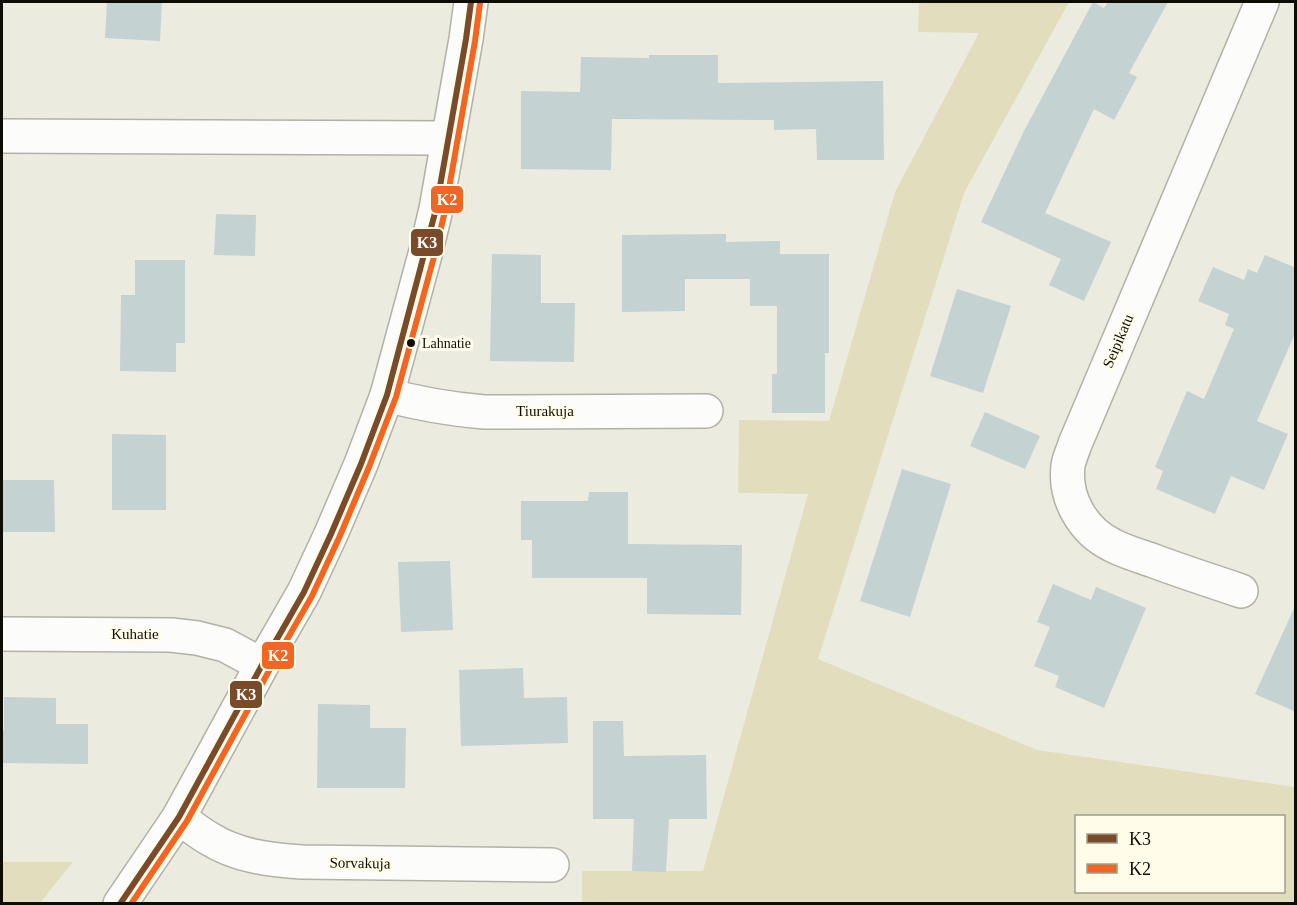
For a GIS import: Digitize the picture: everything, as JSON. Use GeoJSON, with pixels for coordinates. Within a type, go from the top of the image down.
{"type":"FeatureCollection","features":[{"type":"Feature","properties":{"kind":"street"},"geometry":{"type":"LineString","coordinates":[[120,903],[179,817],[304,592],[361,464],[387,395],[429,241],[471,2]]}},
{"type":"Feature","properties":{"kind":"street","name":"Seipikatu"},"geometry":{"type":"LineString","coordinates":[[1241,591],[1177,570],[1111,544],[1093,532],[1080,517],[1072,500],[1068,483],[1068,465],[1079,433],[1262,2]]}},
{"type":"Feature","properties":{"kind":"street"},"geometry":{"type":"LineString","coordinates":[[2,136],[448,138]]}},
{"type":"Feature","properties":{"kind":"street","name":"Tiurakuja"},"geometry":{"type":"LineString","coordinates":[[387,395],[420,404],[484,412],[706,411]]}},
{"type":"Feature","properties":{"kind":"street","name":"Kuhatie"},"geometry":{"type":"LineString","coordinates":[[2,634],[188,637],[225,645],[262,665]]}},
{"type":"Feature","properties":{"kind":"street","name":"Sorvakuja"},"geometry":{"type":"LineString","coordinates":[[179,817],[211,840],[238,852],[268,860],[552,865]]}},
{"type":"Feature","properties":{"kind":"shaded area"},"geometry":{"type":"Polygon","coordinates":[[[919,2],[1069,2],[964,193],[818,659],[1037,750],[1295,787],[1295,903],[582,904],[582,871],[703,871],[808,494],[738,493],[739,420],[829,421],[895,192],[979,33],[918,32],[919,2]]]}},
{"type":"Feature","properties":{"kind":"shaded area"},"geometry":{"type":"Polygon","coordinates":[[[2,862],[73,862],[39,904],[2,903],[2,862]]]}},
{"type":"Feature","properties":{"kind":"building"},"geometry":{"type":"Polygon","coordinates":[[[107,2],[162,2],[160,41],[105,38],[107,2]]]}},
{"type":"Feature","properties":{"kind":"building"},"geometry":{"type":"Polygon","coordinates":[[[1093,2],[1104,8],[1108,2],[1168,2],[1129,73],[1137,77],[1114,120],[1094,109],[1045,213],[1111,242],[1084,301],[1049,285],[1061,259],[981,222],[1024,131],[1093,2]]]}},
{"type":"Feature","properties":{"kind":"building"},"geometry":{"type":"Polygon","coordinates":[[[649,55],[718,55],[718,83],[883,81],[884,160],[817,160],[816,129],[774,130],[774,120],[612,119],[611,170],[521,169],[521,91],[580,92],[581,57],[649,58],[649,55]]]}},
{"type":"Feature","properties":{"kind":"building"},"geometry":{"type":"Polygon","coordinates":[[[216,214],[256,215],[255,256],[214,255],[216,214]]]}},
{"type":"Feature","properties":{"kind":"building"},"geometry":{"type":"Polygon","coordinates":[[[726,234],[726,242],[780,241],[780,254],[829,254],[829,353],[825,353],[825,413],[772,413],[772,374],[777,374],[777,306],[750,306],[750,279],[685,279],[685,311],[622,312],[622,235],[726,234]]]}},
{"type":"Feature","properties":{"kind":"building"},"geometry":{"type":"Polygon","coordinates":[[[492,254],[541,255],[541,303],[575,303],[574,362],[490,361],[492,254]]]}},
{"type":"Feature","properties":{"kind":"building"},"geometry":{"type":"Polygon","coordinates":[[[1265,255],[1296,268],[1296,331],[1257,421],[1288,434],[1264,490],[1231,476],[1215,514],[1156,489],[1163,471],[1155,467],[1187,391],[1204,399],[1234,329],[1225,325],[1229,314],[1198,301],[1213,267],[1244,280],[1248,269],[1257,273],[1265,255]]]}},
{"type":"Feature","properties":{"kind":"building"},"geometry":{"type":"Polygon","coordinates":[[[135,260],[185,260],[185,343],[176,343],[176,372],[120,371],[121,295],[135,295],[135,260]]]}},
{"type":"Feature","properties":{"kind":"building"},"geometry":{"type":"Polygon","coordinates":[[[957,289],[1011,306],[983,393],[930,376],[957,289]]]}},
{"type":"Feature","properties":{"kind":"building"},"geometry":{"type":"Polygon","coordinates":[[[985,412],[1040,436],[1025,469],[970,446],[985,412]]]}},
{"type":"Feature","properties":{"kind":"building"},"geometry":{"type":"Polygon","coordinates":[[[112,434],[166,435],[166,510],[112,510],[112,434]]]}},
{"type":"Feature","properties":{"kind":"building"},"geometry":{"type":"Polygon","coordinates":[[[902,469],[951,484],[910,617],[860,601],[902,469]]]}},
{"type":"Feature","properties":{"kind":"building"},"geometry":{"type":"Polygon","coordinates":[[[2,480],[54,480],[55,532],[2,532],[2,480]]]}},
{"type":"Feature","properties":{"kind":"building"},"geometry":{"type":"Polygon","coordinates":[[[589,492],[628,492],[628,544],[742,545],[741,615],[647,614],[647,578],[532,578],[532,540],[521,540],[521,501],[588,501],[589,492]]]}},
{"type":"Feature","properties":{"kind":"building"},"geometry":{"type":"Polygon","coordinates":[[[450,561],[453,630],[401,632],[398,562],[450,561]]]}},
{"type":"Feature","properties":{"kind":"building"},"geometry":{"type":"Polygon","coordinates":[[[1053,584],[1091,600],[1096,587],[1146,608],[1104,708],[1055,687],[1059,676],[1034,666],[1050,627],[1037,622],[1053,584]]]}},
{"type":"Feature","properties":{"kind":"building"},"geometry":{"type":"Polygon","coordinates":[[[1296,604],[1296,712],[1255,694],[1296,604]]]}},
{"type":"Feature","properties":{"kind":"building"},"geometry":{"type":"Polygon","coordinates":[[[523,668],[524,698],[567,697],[568,743],[461,746],[459,670],[523,668]]]}},
{"type":"Feature","properties":{"kind":"building"},"geometry":{"type":"Polygon","coordinates":[[[4,697],[56,698],[56,724],[88,724],[88,764],[2,763],[4,697]]]}},
{"type":"Feature","properties":{"kind":"building"},"geometry":{"type":"Polygon","coordinates":[[[318,704],[370,705],[370,728],[406,728],[405,788],[317,788],[318,704]]]}},
{"type":"Feature","properties":{"kind":"building"},"geometry":{"type":"Polygon","coordinates":[[[593,721],[623,721],[624,756],[706,755],[707,819],[669,819],[666,872],[632,871],[634,819],[593,819],[593,721]]]}},
{"type":"Feature","properties":{"kind":"transit line","name":"K3"},"geometry":{"type":"LineString","coordinates":[[120,904],[179,817],[304,592],[361,464],[387,395],[436,209],[471,2]]}},
{"type":"Feature","properties":{"kind":"transit line","name":"K2"},"geometry":{"type":"LineString","coordinates":[[131,904],[187,821],[312,596],[369,467],[396,397],[435,253],[445,211],[480,3]]}},
{"type":"Feature","properties":{"kind":"place","name":"Lahnatie"},"geometry":{"type":"Point","coordinates":[411,343]}}]}
